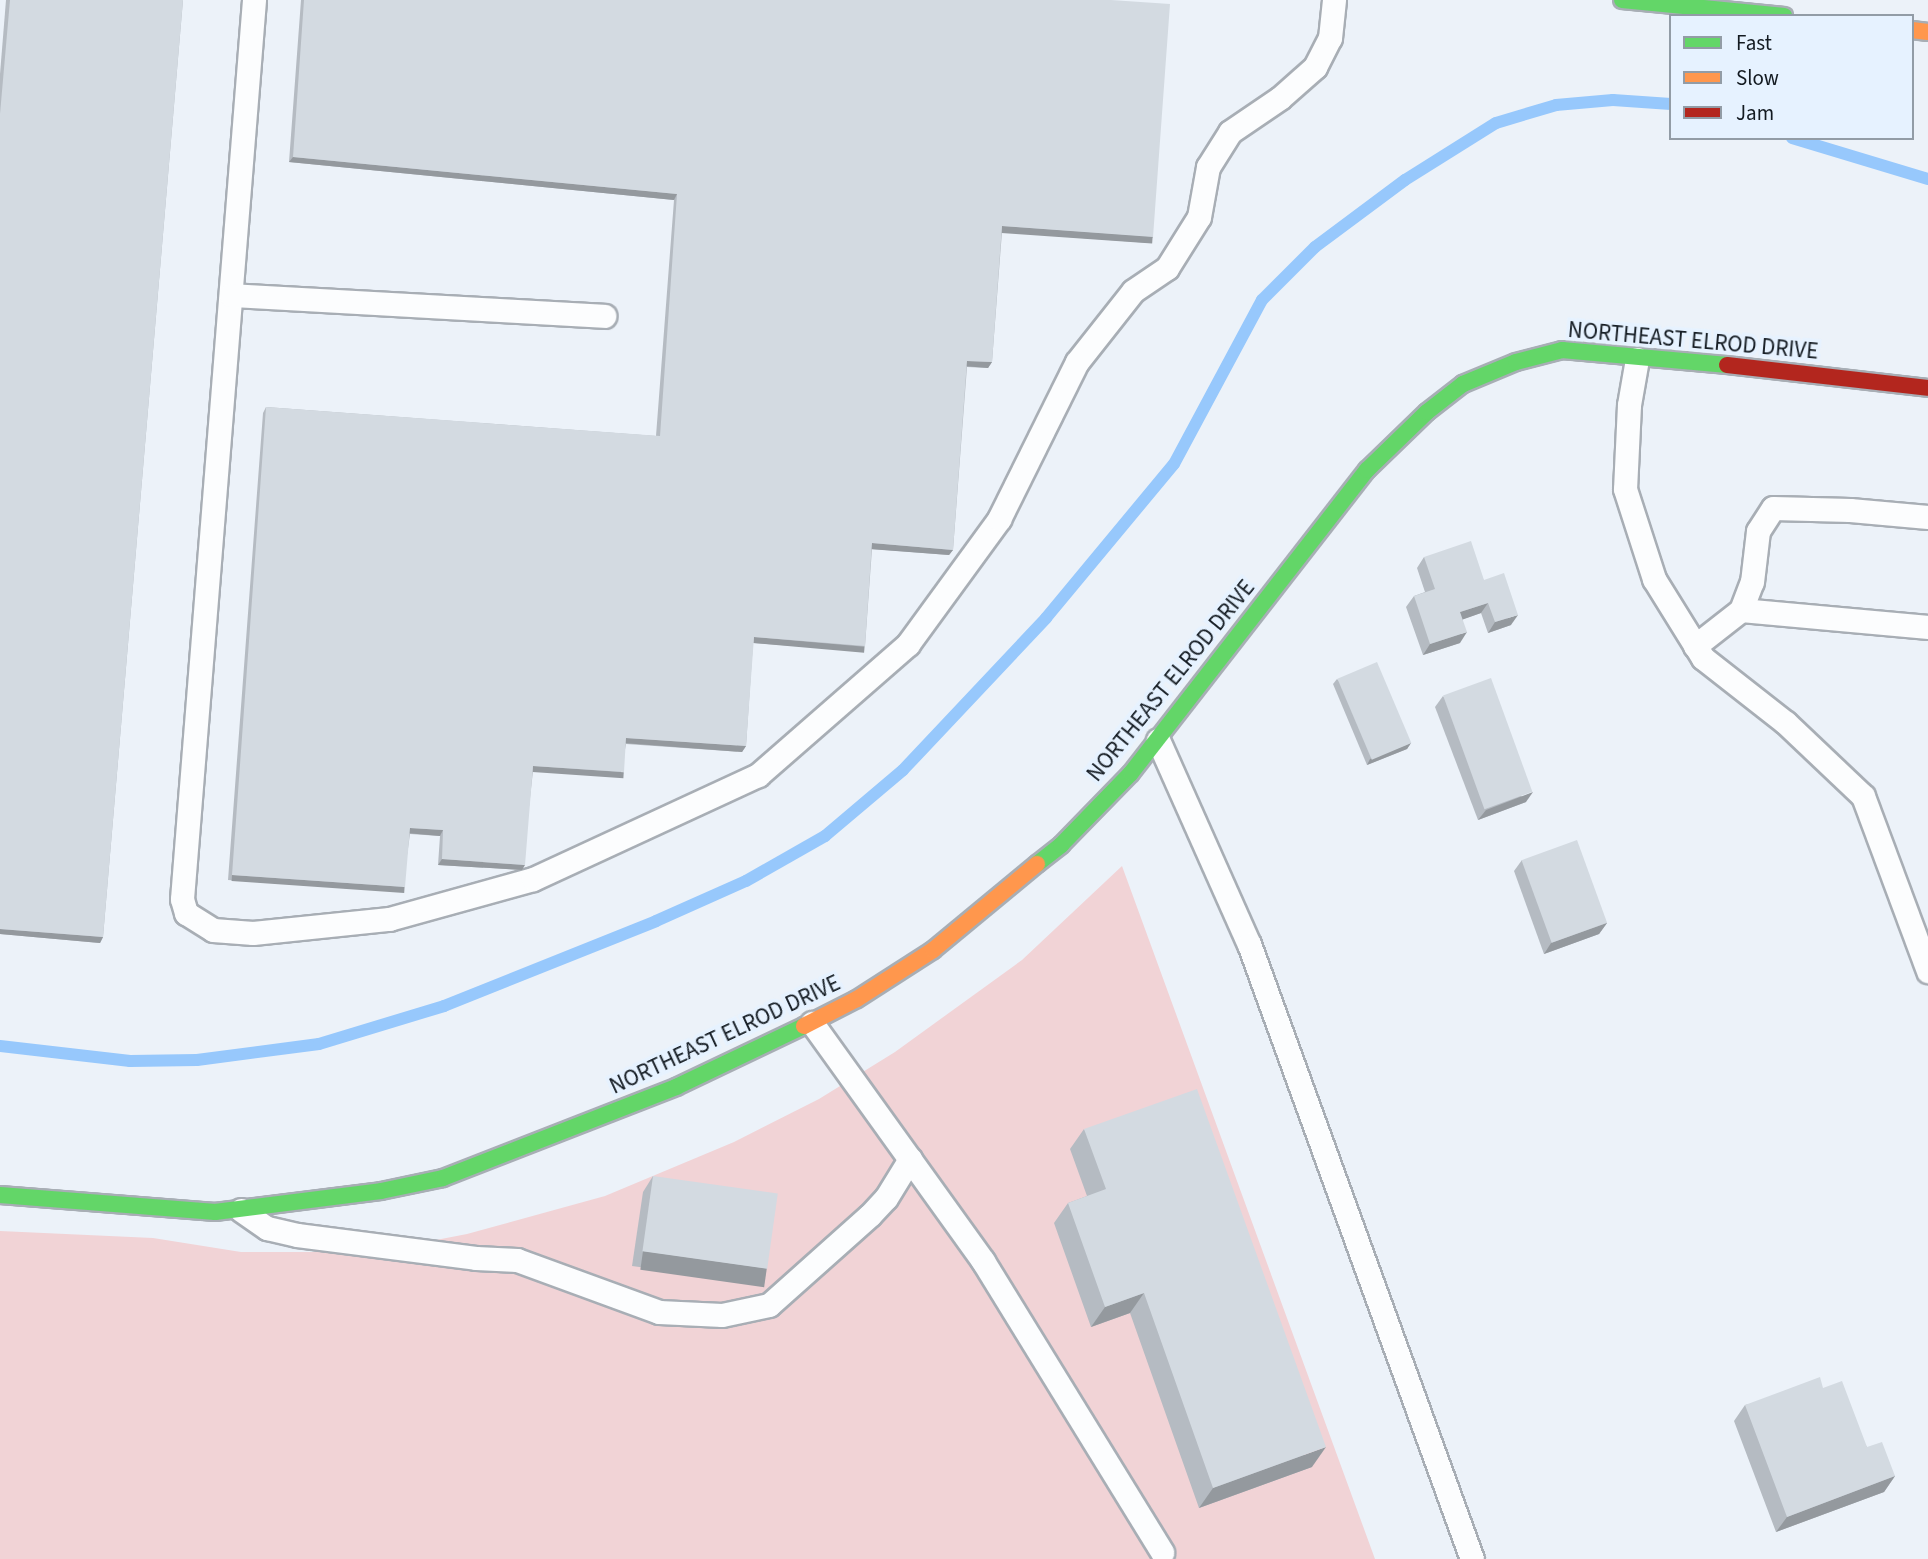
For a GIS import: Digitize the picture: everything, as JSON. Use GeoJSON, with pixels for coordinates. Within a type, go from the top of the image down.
{"type":"FeatureCollection","features":[{"type":"Feature","properties":{"kind":"street"},"geometry":{"type":"LineString","coordinates":[[1622,0],[1764,14]]}},
{"type":"Feature","properties":{"kind":"street","name":"NORTHEAST ELROD DRIVE"},"geometry":{"type":"LineString","coordinates":[[0,1195],[215,1212],[381,1191],[443,1178],[676,1087],[857,999],[933,950],[1001,896],[1061,845],[1131,774],[1367,470],[1427,412],[1463,384],[1516,362],[1562,350],[1637,359],[1728,365],[1928,388]]}},
{"type":"Feature","properties":{"kind":"lane"},"geometry":{"type":"LineString","coordinates":[[254,0],[182,899],[186,913],[213,930],[253,933],[389,919],[533,879],[758,775],[908,644],[999,519],[1077,362],[1133,291],[1167,268],[1199,217],[1208,167],[1230,132],[1280,98],[1315,67],[1330,37],[1334,0]]}},
{"type":"Feature","properties":{"kind":"lane"},"geometry":{"type":"LineString","coordinates":[[231,295],[604,316]]}},
{"type":"Feature","properties":{"kind":"lane"},"geometry":{"type":"LineString","coordinates":[[1637,359],[1629,405],[1625,489],[1654,579],[1703,658],[1786,723],[1863,796],[1928,971]]}},
{"type":"Feature","properties":{"kind":"lane"},"geometry":{"type":"LineString","coordinates":[[1695,646],[1741,610],[1752,582],[1758,531],[1773,508],[1850,510],[1928,517]]}},
{"type":"Feature","properties":{"kind":"lane"},"geometry":{"type":"LineString","coordinates":[[1741,610],[1928,628]]}},
{"type":"Feature","properties":{"kind":"lane"},"geometry":{"type":"LineString","coordinates":[[1158,740],[1249,944],[1472,1559]]}},
{"type":"Feature","properties":{"kind":"lane"},"geometry":{"type":"LineString","coordinates":[[812,1023],[983,1261],[1162,1552]]}},
{"type":"Feature","properties":{"kind":"lane"},"geometry":{"type":"LineString","coordinates":[[241,1210],[267,1228],[297,1236],[476,1258],[517,1260],[659,1312],[722,1315],[769,1305],[886,1198],[910,1159]]}},
{"type":"Feature","properties":{"kind":"shaded area"},"geometry":{"type":"Polygon","coordinates":[[[1122,866],[1375,1559],[0,1559],[0,1231],[153,1238],[241,1252],[374,1252],[467,1234],[605,1196],[734,1142],[819,1099],[895,1052],[1022,960],[1122,866]]]}},
{"type":"Feature","properties":{"kind":"building"},"geometry":{"type":"Polygon","coordinates":[[[10,0],[183,0],[103,937],[0,929],[0,114],[10,0]]]}},
{"type":"Feature","properties":{"kind":"building"},"geometry":{"type":"Polygon","coordinates":[[[304,0],[1111,0],[1170,4],[1153,237],[1002,226],[992,362],[967,361],[953,550],[872,543],[865,646],[754,637],[746,746],[626,738],[624,772],[533,766],[525,865],[442,859],[443,830],[410,828],[405,887],[232,875],[266,407],[660,436],[677,194],[293,157],[304,0]]]}},
{"type":"Feature","properties":{"kind":"building"},"geometry":{"type":"Polygon","coordinates":[[[1471,541],[1484,580],[1504,573],[1518,615],[1495,622],[1488,603],[1460,612],[1467,632],[1430,644],[1414,596],[1435,589],[1424,557],[1471,541]]]}},
{"type":"Feature","properties":{"kind":"building"},"geometry":{"type":"Polygon","coordinates":[[[1377,662],[1411,743],[1372,760],[1337,679],[1377,662]]]}},
{"type":"Feature","properties":{"kind":"building"},"geometry":{"type":"Polygon","coordinates":[[[1491,678],[1532,792],[1484,809],[1443,695],[1491,678]]]}},
{"type":"Feature","properties":{"kind":"building"},"geometry":{"type":"Polygon","coordinates":[[[1577,840],[1607,923],[1552,943],[1522,860],[1577,840]]]}},
{"type":"Feature","properties":{"kind":"building"},"geometry":{"type":"Polygon","coordinates":[[[1197,1089],[1326,1447],[1213,1488],[1144,1293],[1105,1307],[1068,1203],[1106,1189],[1084,1129],[1197,1089]]]}},
{"type":"Feature","properties":{"kind":"building"},"geometry":{"type":"Polygon","coordinates":[[[653,1176],[778,1194],[767,1269],[642,1251],[653,1176]]]}},
{"type":"Feature","properties":{"kind":"building"},"geometry":{"type":"Polygon","coordinates":[[[1820,1377],[1823,1388],[1842,1381],[1867,1447],[1882,1442],[1895,1476],[1787,1517],[1745,1405],[1820,1377]]]}},
{"type":"Feature","properties":{"kind":"waterway"},"geometry":{"type":"LineString","coordinates":[[0,1046],[130,1061],[197,1060],[319,1044],[444,1006],[656,921],[746,881],[825,836],[903,770],[1046,618],[1174,464],[1262,300],[1315,247],[1405,180],[1496,123],[1556,105],[1613,100],[1669,104]]}},
{"type":"Feature","properties":{"kind":"waterway"},"geometry":{"type":"LineString","coordinates":[[1799,140],[1928,179]]}},
{"type":"Feature","properties":{"kind":"traffic: fast"},"geometry":{"type":"LineString","coordinates":[[1622,0],[1764,14]]}},
{"type":"Feature","properties":{"kind":"traffic: fast"},"geometry":{"type":"LineString","coordinates":[[1037,864],[1061,845],[1131,773],[1367,470],[1427,412],[1463,384],[1516,362],[1562,350],[1727,365]]}},
{"type":"Feature","properties":{"kind":"traffic: fast"},"geometry":{"type":"LineString","coordinates":[[0,1195],[215,1212],[381,1191],[443,1178],[676,1087],[804,1026]]}},
{"type":"Feature","properties":{"kind":"traffic: slow"},"geometry":{"type":"LineString","coordinates":[[1914,30],[1928,32]]}},
{"type":"Feature","properties":{"kind":"traffic: slow"},"geometry":{"type":"LineString","coordinates":[[804,1026],[857,999],[933,950],[1037,864]]}},
{"type":"Feature","properties":{"kind":"traffic: jam"},"geometry":{"type":"LineString","coordinates":[[1727,365],[1928,388]]}}]}
